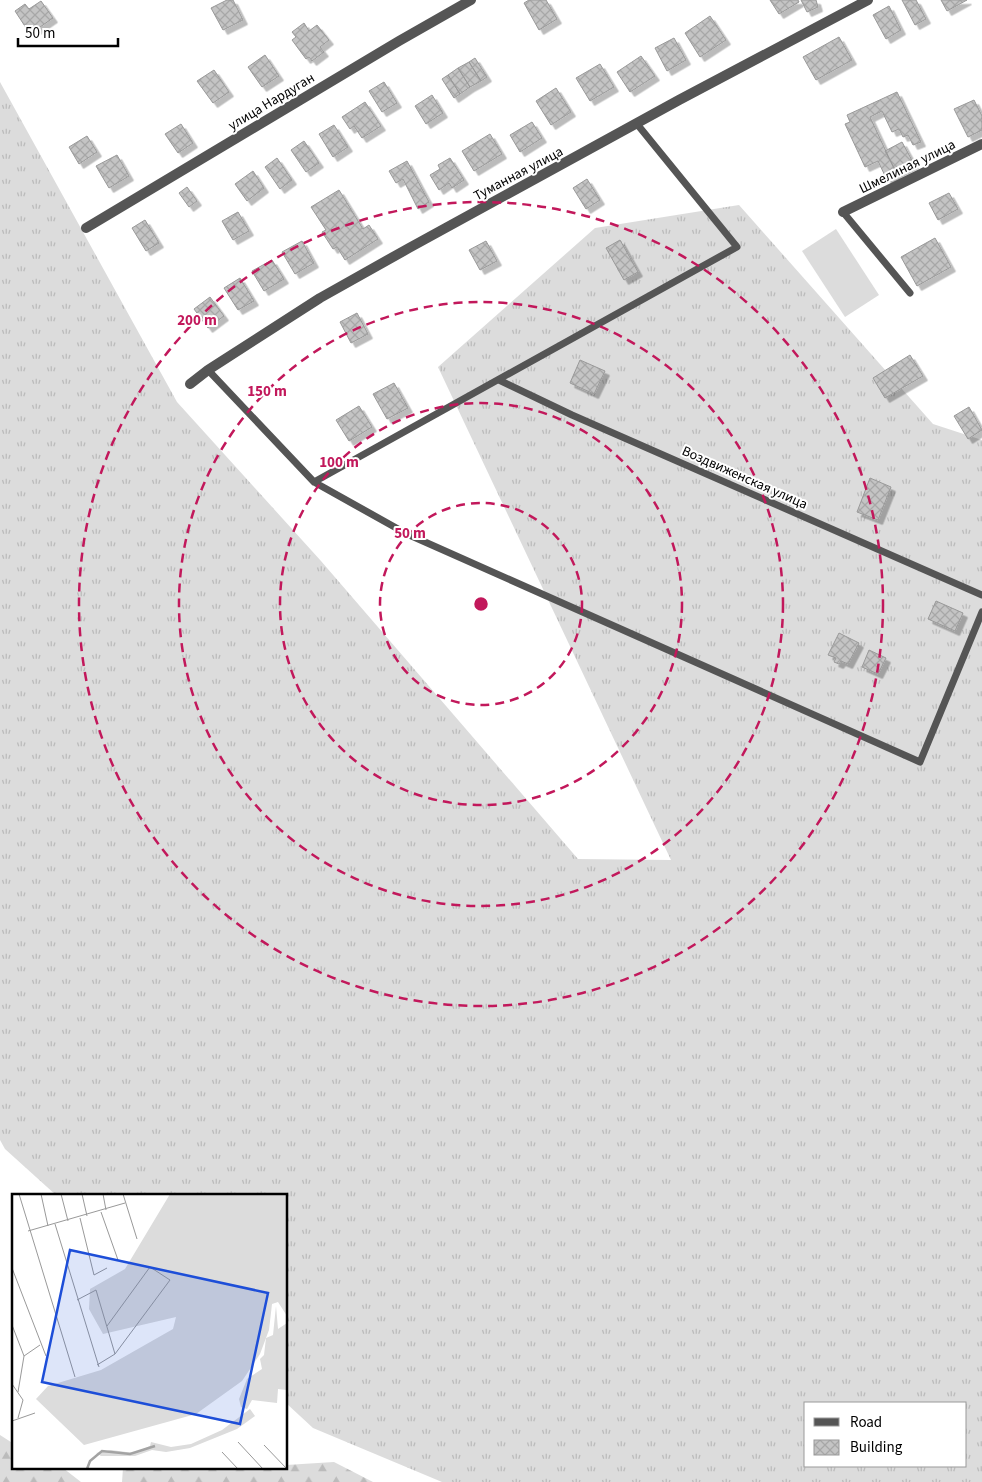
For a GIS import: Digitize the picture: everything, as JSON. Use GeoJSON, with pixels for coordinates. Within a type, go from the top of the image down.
{"type":"FeatureCollection","features":[{"type":"Feature","properties":{"kind":"street","name":"улица Нардуган"},"geometry":{"type":"LineString","coordinates":[[86,228],[399,40],[471,0]]}},
{"type":"Feature","properties":{"kind":"street","name":"Туманная улица"},"geometry":{"type":"LineString","coordinates":[[190,384],[208,370],[320,298],[679,100],[868,0]]}},
{"type":"Feature","properties":{"kind":"street","name":"Шмелиная улица"},"geometry":{"type":"LineString","coordinates":[[843,212],[982,144]]}},
{"type":"Feature","properties":{"kind":"lane"},"geometry":{"type":"LineString","coordinates":[[314,482],[737,247],[637,124]]}},
{"type":"Feature","properties":{"kind":"lane"},"geometry":{"type":"LineString","coordinates":[[843,212],[910,294]]}},
{"type":"Feature","properties":{"kind":"lane"},"geometry":{"type":"LineString","coordinates":[[208,370],[314,482],[407,534],[920,762],[982,612]]}},
{"type":"Feature","properties":{"kind":"lane","name":"Воздвиженская улица"},"geometry":{"type":"LineString","coordinates":[[499,380],[572,415],[982,595]]}},
{"type":"Feature","properties":{"kind":"green space"},"geometry":{"type":"Polygon","coordinates":[[[0,82],[177,402],[321,561],[578,859],[671,860],[438,367],[595,228],[739,205],[933,424],[982,440],[982,1482],[442,1482],[313,1428],[288,1405],[288,1194],[55,1194],[5,1149],[0,1140],[0,82]]]}},
{"type":"Feature","properties":{"kind":"green space"},"geometry":{"type":"Polygon","coordinates":[[[836,229],[879,295],[845,317],[802,251],[836,229]]]}},
{"type":"Feature","properties":{"kind":"green space"},"geometry":{"type":"Polygon","coordinates":[[[0,1435],[12,1443],[12,1470],[66,1470],[81,1482],[0,1482],[0,1435]]]}},
{"type":"Feature","properties":{"kind":"green space"},"geometry":{"type":"Polygon","coordinates":[[[334,1462],[373,1482],[122,1482],[123,1470],[288,1470],[288,1465],[334,1462]]]}},
{"type":"Feature","properties":{"kind":"building"},"geometry":{"type":"Polygon","coordinates":[[[227,0],[233,0],[243,20],[223,30],[211,8],[227,0]]]}},
{"type":"Feature","properties":{"kind":"building"},"geometry":{"type":"Polygon","coordinates":[[[529,0],[546,0],[557,19],[539,30],[524,3],[529,0]]]}},
{"type":"Feature","properties":{"kind":"building"},"geometry":{"type":"Polygon","coordinates":[[[770,0],[798,0],[799,2],[779,14],[770,0]]]}},
{"type":"Feature","properties":{"kind":"building"},"geometry":{"type":"Polygon","coordinates":[[[801,0],[816,0],[818,7],[807,12],[801,0]]]}},
{"type":"Feature","properties":{"kind":"building"},"geometry":{"type":"Polygon","coordinates":[[[902,0],[916,0],[926,19],[915,25],[902,0]]]}},
{"type":"Feature","properties":{"kind":"building"},"geometry":{"type":"Polygon","coordinates":[[[941,0],[967,0],[947,11],[941,0]]]}},
{"type":"Feature","properties":{"kind":"building"},"geometry":{"type":"Polygon","coordinates":[[[41,1],[53,18],[30,34],[15,11],[25,4],[29,9],[41,1]]]}},
{"type":"Feature","properties":{"kind":"building"},"geometry":{"type":"Polygon","coordinates":[[[889,6],[901,30],[886,39],[873,15],[889,6]]]}},
{"type":"Feature","properties":{"kind":"building"},"geometry":{"type":"Polygon","coordinates":[[[710,16],[726,40],[700,57],[685,33],[710,16]]]}},
{"type":"Feature","properties":{"kind":"building"},"geometry":{"type":"Polygon","coordinates":[[[304,23],[309,31],[317,25],[329,40],[320,47],[324,52],[312,61],[309,57],[306,59],[292,40],[296,37],[292,32],[304,23]]]}},
{"type":"Feature","properties":{"kind":"building"},"geometry":{"type":"Polygon","coordinates":[[[839,37],[852,60],[816,80],[803,57],[839,37]]]}},
{"type":"Feature","properties":{"kind":"building"},"geometry":{"type":"Polygon","coordinates":[[[674,38],[686,60],[667,71],[655,48],[674,38]]]}},
{"type":"Feature","properties":{"kind":"building"},"geometry":{"type":"Polygon","coordinates":[[[265,55],[279,76],[262,87],[248,67],[265,55]]]}},
{"type":"Feature","properties":{"kind":"building"},"geometry":{"type":"Polygon","coordinates":[[[641,56],[655,76],[630,92],[617,72],[641,56]]]}},
{"type":"Feature","properties":{"kind":"building"},"geometry":{"type":"Polygon","coordinates":[[[475,58],[487,77],[481,81],[469,62],[475,58]]]}},
{"type":"Feature","properties":{"kind":"building"},"geometry":{"type":"Polygon","coordinates":[[[469,62],[481,81],[470,87],[458,68],[469,62]]]}},
{"type":"Feature","properties":{"kind":"building"},"geometry":{"type":"Polygon","coordinates":[[[600,64],[614,87],[590,101],[576,78],[600,64]]]}},
{"type":"Feature","properties":{"kind":"building"},"geometry":{"type":"Polygon","coordinates":[[[458,68],[470,87],[460,94],[448,75],[458,68]]]}},
{"type":"Feature","properties":{"kind":"building"},"geometry":{"type":"Polygon","coordinates":[[[214,70],[229,92],[213,103],[197,81],[214,70]]]}},
{"type":"Feature","properties":{"kind":"building"},"geometry":{"type":"Polygon","coordinates":[[[448,75],[460,94],[454,98],[442,79],[448,75]]]}},
{"type":"Feature","properties":{"kind":"building"},"geometry":{"type":"Polygon","coordinates":[[[384,82],[397,103],[382,112],[369,91],[384,82]]]}},
{"type":"Feature","properties":{"kind":"building"},"geometry":{"type":"Polygon","coordinates":[[[556,88],[571,112],[551,125],[536,101],[556,88]]]}},
{"type":"Feature","properties":{"kind":"building"},"geometry":{"type":"Polygon","coordinates":[[[897,92],[921,142],[913,145],[908,135],[903,137],[899,129],[892,132],[882,111],[870,117],[897,175],[887,180],[878,161],[865,167],[845,124],[850,122],[847,115],[897,92]]]}},
{"type":"Feature","properties":{"kind":"building"},"geometry":{"type":"Polygon","coordinates":[[[432,95],[443,113],[426,124],[415,106],[432,95]]]}},
{"type":"Feature","properties":{"kind":"building"},"geometry":{"type":"Polygon","coordinates":[[[974,100],[982,116],[982,130],[968,137],[954,109],[974,100]]]}},
{"type":"Feature","properties":{"kind":"building"},"geometry":{"type":"Polygon","coordinates":[[[365,102],[381,126],[362,138],[354,126],[350,129],[342,117],[365,102]]]}},
{"type":"Feature","properties":{"kind":"building"},"geometry":{"type":"Polygon","coordinates":[[[532,122],[542,138],[520,152],[510,135],[532,122]]]}},
{"type":"Feature","properties":{"kind":"building"},"geometry":{"type":"Polygon","coordinates":[[[181,124],[193,143],[178,153],[165,134],[181,124]]]}},
{"type":"Feature","properties":{"kind":"building"},"geometry":{"type":"Polygon","coordinates":[[[334,125],[348,147],[333,157],[319,134],[334,125]]]}},
{"type":"Feature","properties":{"kind":"building"},"geometry":{"type":"Polygon","coordinates":[[[490,134],[502,154],[474,171],[462,151],[490,134]]]}},
{"type":"Feature","properties":{"kind":"building"},"geometry":{"type":"Polygon","coordinates":[[[87,136],[97,152],[79,164],[69,147],[87,136]]]}},
{"type":"Feature","properties":{"kind":"building"},"geometry":{"type":"Polygon","coordinates":[[[304,141],[319,163],[306,172],[291,150],[304,141]]]}},
{"type":"Feature","properties":{"kind":"building"},"geometry":{"type":"Polygon","coordinates":[[[902,142],[914,164],[897,173],[885,151],[902,142]]]}},
{"type":"Feature","properties":{"kind":"building"},"geometry":{"type":"Polygon","coordinates":[[[117,155],[129,176],[109,188],[96,166],[117,155]]]}},
{"type":"Feature","properties":{"kind":"building"},"geometry":{"type":"Polygon","coordinates":[[[277,158],[292,180],[280,189],[265,167],[277,158]]]}},
{"type":"Feature","properties":{"kind":"building"},"geometry":{"type":"Polygon","coordinates":[[[450,158],[464,180],[452,188],[449,183],[439,190],[430,175],[440,169],[438,165],[450,158]]]}},
{"type":"Feature","properties":{"kind":"building"},"geometry":{"type":"Polygon","coordinates":[[[407,161],[429,202],[418,209],[403,179],[396,183],[389,171],[407,161]]]}},
{"type":"Feature","properties":{"kind":"building"},"geometry":{"type":"Polygon","coordinates":[[[253,171],[264,188],[247,201],[235,184],[253,171]]]}},
{"type":"Feature","properties":{"kind":"building"},"geometry":{"type":"Polygon","coordinates":[[[587,179],[600,200],[586,209],[573,188],[587,179]]]}},
{"type":"Feature","properties":{"kind":"building"},"geometry":{"type":"Polygon","coordinates":[[[187,187],[197,201],[189,207],[179,193],[187,187]]]}},
{"type":"Feature","properties":{"kind":"building"},"geometry":{"type":"Polygon","coordinates":[[[339,190],[363,229],[369,225],[378,239],[345,260],[337,247],[333,249],[322,232],[326,230],[311,207],[339,190]]]}},
{"type":"Feature","properties":{"kind":"building"},"geometry":{"type":"Polygon","coordinates":[[[949,193],[958,209],[938,220],[929,203],[949,193]]]}},
{"type":"Feature","properties":{"kind":"building"},"geometry":{"type":"Polygon","coordinates":[[[238,212],[249,231],[233,240],[222,221],[238,212]]]}},
{"type":"Feature","properties":{"kind":"building"},"geometry":{"type":"Polygon","coordinates":[[[145,220],[159,243],[146,251],[132,228],[145,220]]]}},
{"type":"Feature","properties":{"kind":"building"},"geometry":{"type":"Polygon","coordinates":[[[935,238],[951,267],[917,286],[901,257],[935,238]]]}},
{"type":"Feature","properties":{"kind":"building"},"geometry":{"type":"Polygon","coordinates":[[[620,240],[638,272],[624,280],[606,248],[620,240]]]}},
{"type":"Feature","properties":{"kind":"building"},"geometry":{"type":"Polygon","coordinates":[[[302,241],[314,263],[295,274],[282,252],[302,241]]]}},
{"type":"Feature","properties":{"kind":"building"},"geometry":{"type":"Polygon","coordinates":[[[486,241],[497,261],[480,270],[469,250],[486,241]]]}},
{"type":"Feature","properties":{"kind":"building"},"geometry":{"type":"Polygon","coordinates":[[[272,260],[284,279],[264,291],[252,271],[272,260]]]}},
{"type":"Feature","properties":{"kind":"building"},"geometry":{"type":"Polygon","coordinates":[[[240,278],[254,301],[238,310],[224,288],[240,278]]]}},
{"type":"Feature","properties":{"kind":"building"},"geometry":{"type":"Polygon","coordinates":[[[210,297],[224,316],[208,328],[194,309],[210,297]]]}},
{"type":"Feature","properties":{"kind":"building"},"geometry":{"type":"Polygon","coordinates":[[[357,313],[368,334],[351,343],[340,322],[357,313]]]}},
{"type":"Feature","properties":{"kind":"building"},"geometry":{"type":"Polygon","coordinates":[[[910,355],[923,376],[885,398],[873,378],[910,355]]]}},
{"type":"Feature","properties":{"kind":"building"},"geometry":{"type":"Polygon","coordinates":[[[580,360],[605,371],[594,394],[570,383],[580,360]]]}},
{"type":"Feature","properties":{"kind":"building"},"geometry":{"type":"Polygon","coordinates":[[[394,383],[408,408],[387,419],[373,394],[394,383]]]}},
{"type":"Feature","properties":{"kind":"building"},"geometry":{"type":"Polygon","coordinates":[[[359,406],[372,427],[349,441],[336,420],[359,406]]]}},
{"type":"Feature","properties":{"kind":"building"},"geometry":{"type":"Polygon","coordinates":[[[969,407],[982,430],[968,439],[954,416],[969,407]]]}},
{"type":"Feature","properties":{"kind":"building"},"geometry":{"type":"Polygon","coordinates":[[[870,478],[891,487],[878,520],[857,512],[870,478]]]}},
{"type":"Feature","properties":{"kind":"building"},"geometry":{"type":"Polygon","coordinates":[[[936,601],[963,613],[955,631],[928,619],[936,601]]]}},
{"type":"Feature","properties":{"kind":"building"},"geometry":{"type":"Polygon","coordinates":[[[839,633],[859,643],[848,664],[841,661],[839,664],[834,662],[836,658],[828,655],[839,633]]]}},
{"type":"Feature","properties":{"kind":"building"},"geometry":{"type":"Polygon","coordinates":[[[869,650],[886,658],[878,674],[862,667],[869,650]]]}}]}
